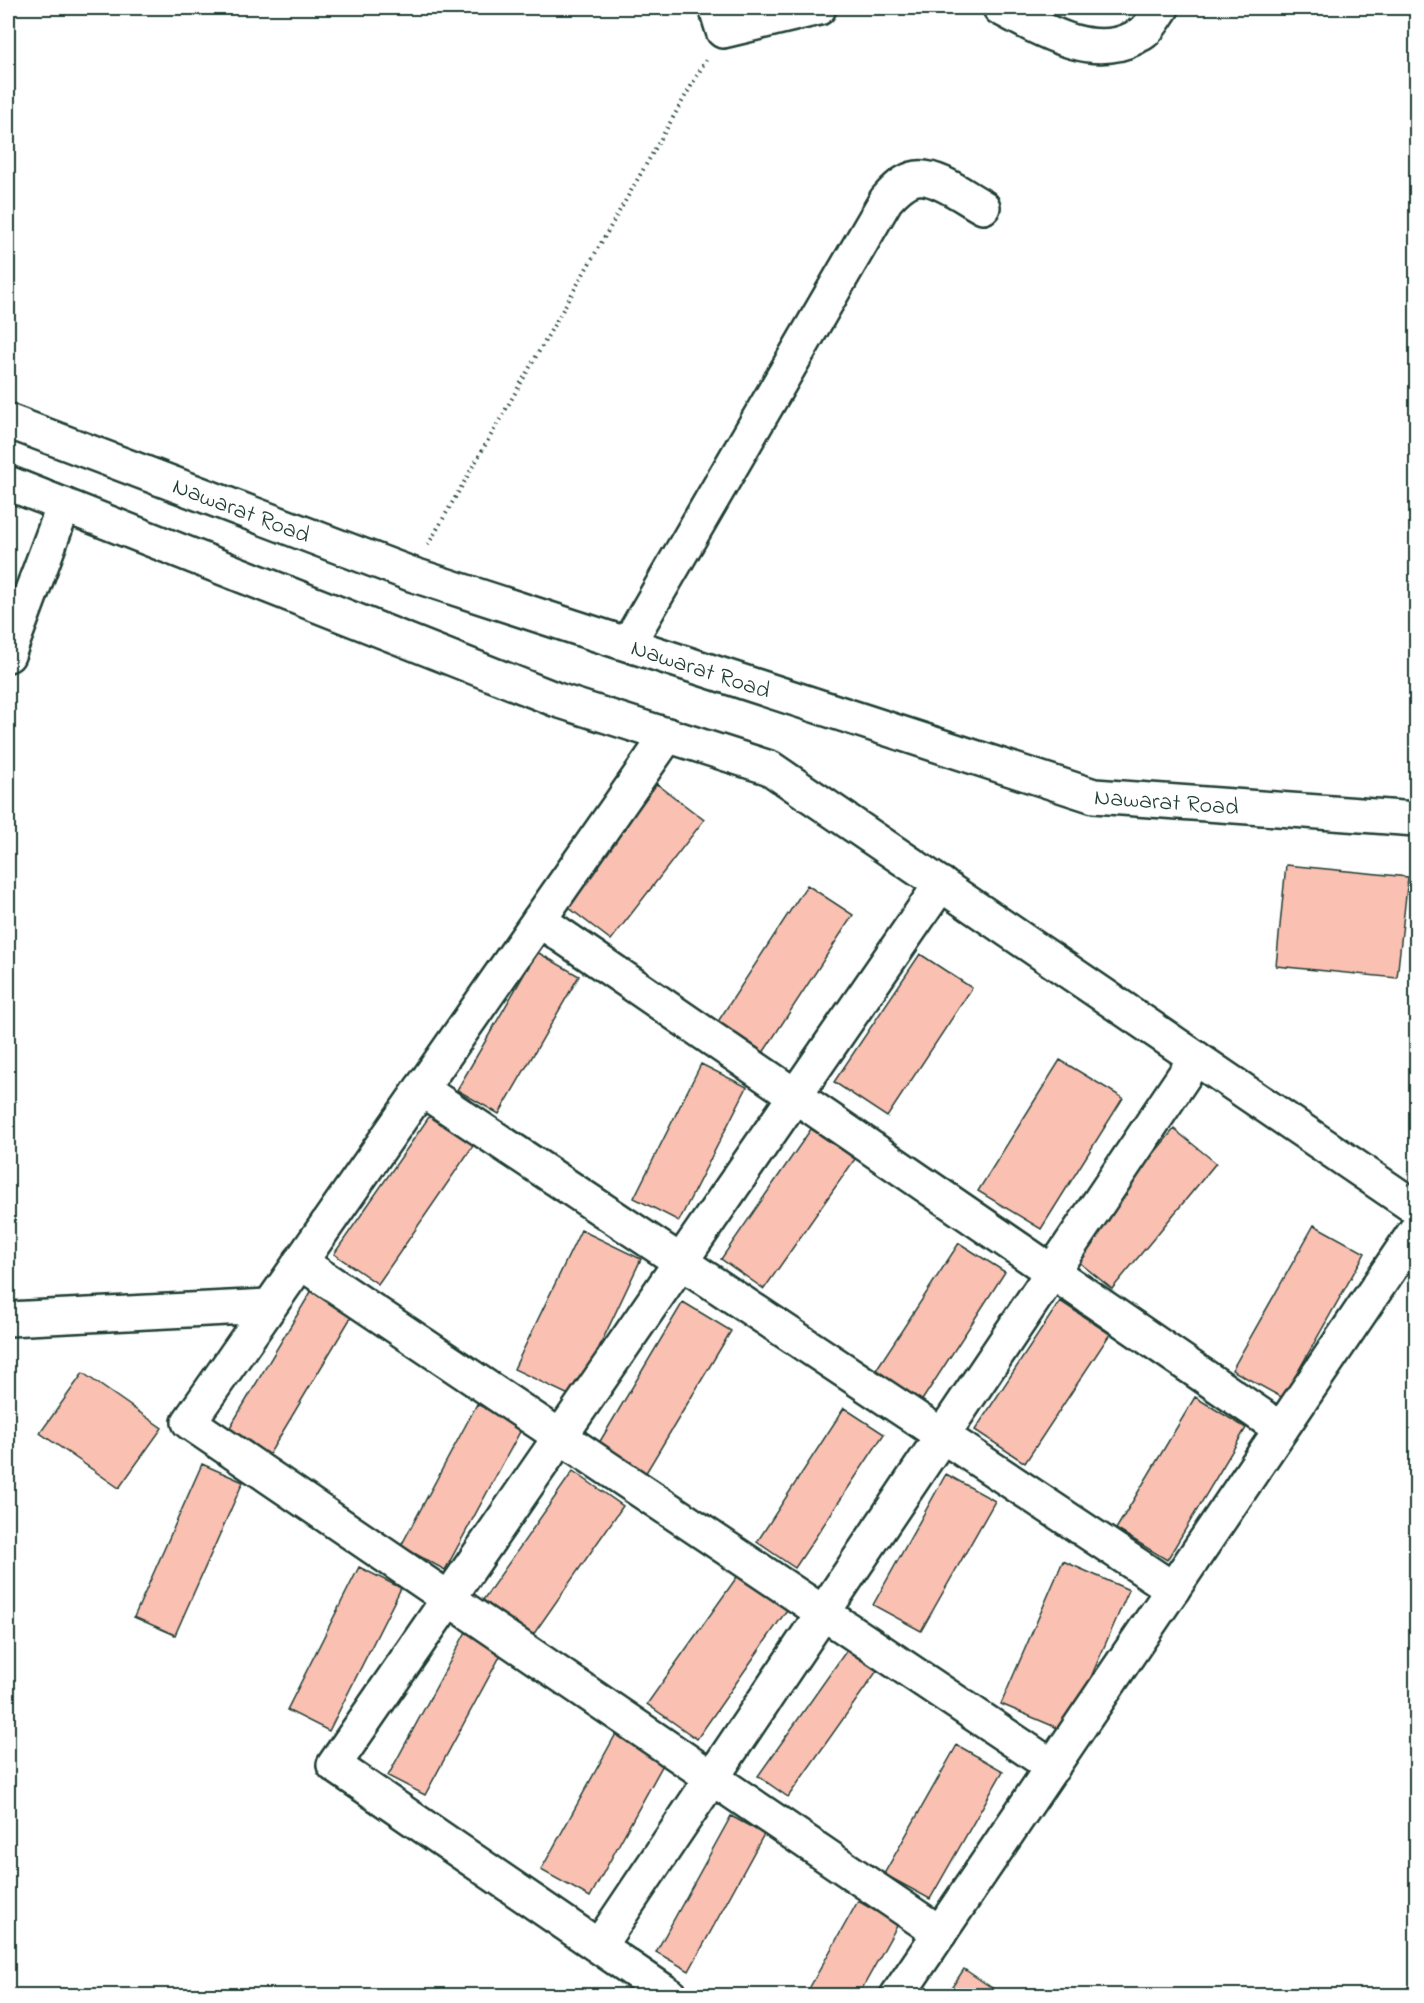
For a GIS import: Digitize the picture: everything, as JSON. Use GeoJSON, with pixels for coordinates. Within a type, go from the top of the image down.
{"type":"FeatureCollection","features":[{"type":"Feature","properties":{"kind":"street"},"geometry":{"type":"LineString","coordinates":[[720,19],[819,8]]}},
{"type":"Feature","properties":{"kind":"street"},"geometry":{"type":"LineString","coordinates":[[1000,8],[1042,30],[1076,43],[1098,45],[1122,44],[1145,32],[1162,8]]}},
{"type":"Feature","properties":{"kind":"street"},"geometry":{"type":"LineString","coordinates":[[628,644],[886,200],[900,186],[917,178],[937,181],[983,207]]}},
{"type":"Feature","properties":{"kind":"street","name":"Nawarat Road"},"geometry":{"type":"LineString","coordinates":[[8,421],[411,574],[1094,796],[1416,819]]}},
{"type":"Feature","properties":{"kind":"street"},"geometry":{"type":"LineString","coordinates":[[8,483],[557,700],[770,768],[1416,1208]]}},
{"type":"Feature","properties":{"kind":"street"},"geometry":{"type":"LineString","coordinates":[[8,655],[64,505]]}},
{"type":"Feature","properties":{"kind":"street"},"geometry":{"type":"LineString","coordinates":[[668,735],[189,1422],[940,1933]]}},
{"type":"Feature","properties":{"kind":"street"},"geometry":{"type":"LineString","coordinates":[[671,1995],[334,1765],[941,884]]}},
{"type":"Feature","properties":{"kind":"street"},"geometry":{"type":"LineString","coordinates":[[539,920],[1281,1429]]}},
{"type":"Feature","properties":{"kind":"street"},"geometry":{"type":"LineString","coordinates":[[599,1946],[1196,1058]]}},
{"type":"Feature","properties":{"kind":"street"},"geometry":{"type":"LineString","coordinates":[[421,1089],[1173,1589]]}},
{"type":"Feature","properties":{"kind":"street"},"geometry":{"type":"LineString","coordinates":[[897,1995],[1416,1230]]}},
{"type":"Feature","properties":{"kind":"street"},"geometry":{"type":"LineString","coordinates":[[300,1263],[1053,1767]]}},
{"type":"Feature","properties":{"kind":"street"},"geometry":{"type":"LineString","coordinates":[[8,1319],[269,1306]]}},
{"type":"Feature","properties":{"kind":"path"},"geometry":{"type":"LineString","coordinates":[[411,574],[720,19]]}},
{"type":"Feature","properties":{"kind":"building"},"geometry":{"type":"Polygon","coordinates":[[[657,784],[704,820],[611,940],[564,904],[657,784]]]}},
{"type":"Feature","properties":{"kind":"building"},"geometry":{"type":"Polygon","coordinates":[[[1286,865],[1408,877],[1397,978],[1276,966],[1286,865]]]}},
{"type":"Feature","properties":{"kind":"building"},"geometry":{"type":"Polygon","coordinates":[[[807,885],[853,915],[763,1053],[717,1023],[807,885]]]}},
{"type":"Feature","properties":{"kind":"building"},"geometry":{"type":"Polygon","coordinates":[[[537,952],[579,976],[499,1114],[457,1090],[537,952]]]}},
{"type":"Feature","properties":{"kind":"building"},"geometry":{"type":"Polygon","coordinates":[[[920,954],[972,988],[887,1117],[834,1082],[920,954]]]}},
{"type":"Feature","properties":{"kind":"building"},"geometry":{"type":"Polygon","coordinates":[[[1060,1060],[1123,1098],[1041,1229],[978,1191],[1060,1060]]]}},
{"type":"Feature","properties":{"kind":"building"},"geometry":{"type":"Polygon","coordinates":[[[701,1064],[747,1087],[679,1221],[634,1198],[701,1064]]]}},
{"type":"Feature","properties":{"kind":"building"},"geometry":{"type":"Polygon","coordinates":[[[431,1114],[475,1143],[378,1284],[334,1254],[431,1114]]]}},
{"type":"Feature","properties":{"kind":"building"},"geometry":{"type":"Polygon","coordinates":[[[811,1129],[855,1159],[764,1289],[721,1259],[811,1129]]]}},
{"type":"Feature","properties":{"kind":"building"},"geometry":{"type":"Polygon","coordinates":[[[1174,1129],[1216,1163],[1112,1289],[1070,1255],[1174,1129]]]}},
{"type":"Feature","properties":{"kind":"building"},"geometry":{"type":"Polygon","coordinates":[[[1314,1225],[1365,1253],[1283,1398],[1232,1370],[1314,1225]]]}},
{"type":"Feature","properties":{"kind":"building"},"geometry":{"type":"Polygon","coordinates":[[[581,1230],[641,1259],[575,1398],[514,1369],[581,1230]]]}},
{"type":"Feature","properties":{"kind":"building"},"geometry":{"type":"Polygon","coordinates":[[[959,1243],[1005,1272],[919,1405],[872,1376],[959,1243]]]}},
{"type":"Feature","properties":{"kind":"building"},"geometry":{"type":"Polygon","coordinates":[[[312,1290],[353,1314],[267,1458],[226,1434],[312,1290]]]}},
{"type":"Feature","properties":{"kind":"building"},"geometry":{"type":"Polygon","coordinates":[[[1060,1301],[1110,1334],[1025,1463],[975,1430],[1060,1301]]]}},
{"type":"Feature","properties":{"kind":"building"},"geometry":{"type":"Polygon","coordinates":[[[683,1302],[731,1331],[644,1476],[596,1448],[683,1302]]]}},
{"type":"Feature","properties":{"kind":"building"},"geometry":{"type":"Polygon","coordinates":[[[83,1373],[162,1428],[119,1488],[40,1433],[83,1373]]]}},
{"type":"Feature","properties":{"kind":"building"},"geometry":{"type":"Polygon","coordinates":[[[1195,1397],[1246,1428],[1167,1560],[1116,1529],[1195,1397]]]}},
{"type":"Feature","properties":{"kind":"building"},"geometry":{"type":"Polygon","coordinates":[[[477,1404],[522,1428],[445,1570],[401,1546],[477,1404]]]}},
{"type":"Feature","properties":{"kind":"building"},"geometry":{"type":"Polygon","coordinates":[[[844,1408],[884,1434],[795,1568],[757,1542],[844,1408]]]}},
{"type":"Feature","properties":{"kind":"building"},"geometry":{"type":"Polygon","coordinates":[[[202,1464],[243,1482],[175,1635],[134,1617],[202,1464]]]}},
{"type":"Feature","properties":{"kind":"building"},"geometry":{"type":"Polygon","coordinates":[[[573,1471],[623,1506],[533,1635],[483,1600],[573,1471]]]}},
{"type":"Feature","properties":{"kind":"building"},"geometry":{"type":"Polygon","coordinates":[[[946,1474],[995,1501],[921,1631],[873,1605],[946,1474]]]}},
{"type":"Feature","properties":{"kind":"building"},"geometry":{"type":"Polygon","coordinates":[[[1063,1561],[1129,1590],[1067,1732],[1001,1704],[1063,1561]]]}},
{"type":"Feature","properties":{"kind":"building"},"geometry":{"type":"Polygon","coordinates":[[[359,1567],[401,1588],[329,1731],[287,1710],[359,1567]]]}},
{"type":"Feature","properties":{"kind":"building"},"geometry":{"type":"Polygon","coordinates":[[[739,1574],[789,1607],[697,1739],[647,1704],[739,1574]]]}},
{"type":"Feature","properties":{"kind":"building"},"geometry":{"type":"Polygon","coordinates":[[[467,1630],[504,1649],[425,1795],[388,1776],[467,1630]]]}},
{"type":"Feature","properties":{"kind":"building"},"geometry":{"type":"Polygon","coordinates":[[[849,1647],[879,1668],[788,1797],[758,1776],[849,1647]]]}},
{"type":"Feature","properties":{"kind":"building"},"geometry":{"type":"Polygon","coordinates":[[[617,1732],[666,1759],[590,1897],[541,1870],[617,1732]]]}},
{"type":"Feature","properties":{"kind":"building"},"geometry":{"type":"Polygon","coordinates":[[[957,1745],[1003,1771],[930,1899],[884,1874],[957,1745]]]}},
{"type":"Feature","properties":{"kind":"building"},"geometry":{"type":"Polygon","coordinates":[[[731,1816],[764,1834],[689,1971],[656,1952],[731,1816]]]}},
{"type":"Feature","properties":{"kind":"building"},"geometry":{"type":"Polygon","coordinates":[[[858,1901],[898,1924],[858,1996],[805,1996],[858,1901]]]}},
{"type":"Feature","properties":{"kind":"building"},"geometry":{"type":"Polygon","coordinates":[[[964,1969],[1004,1996],[946,1996],[964,1969]]]}}]}
